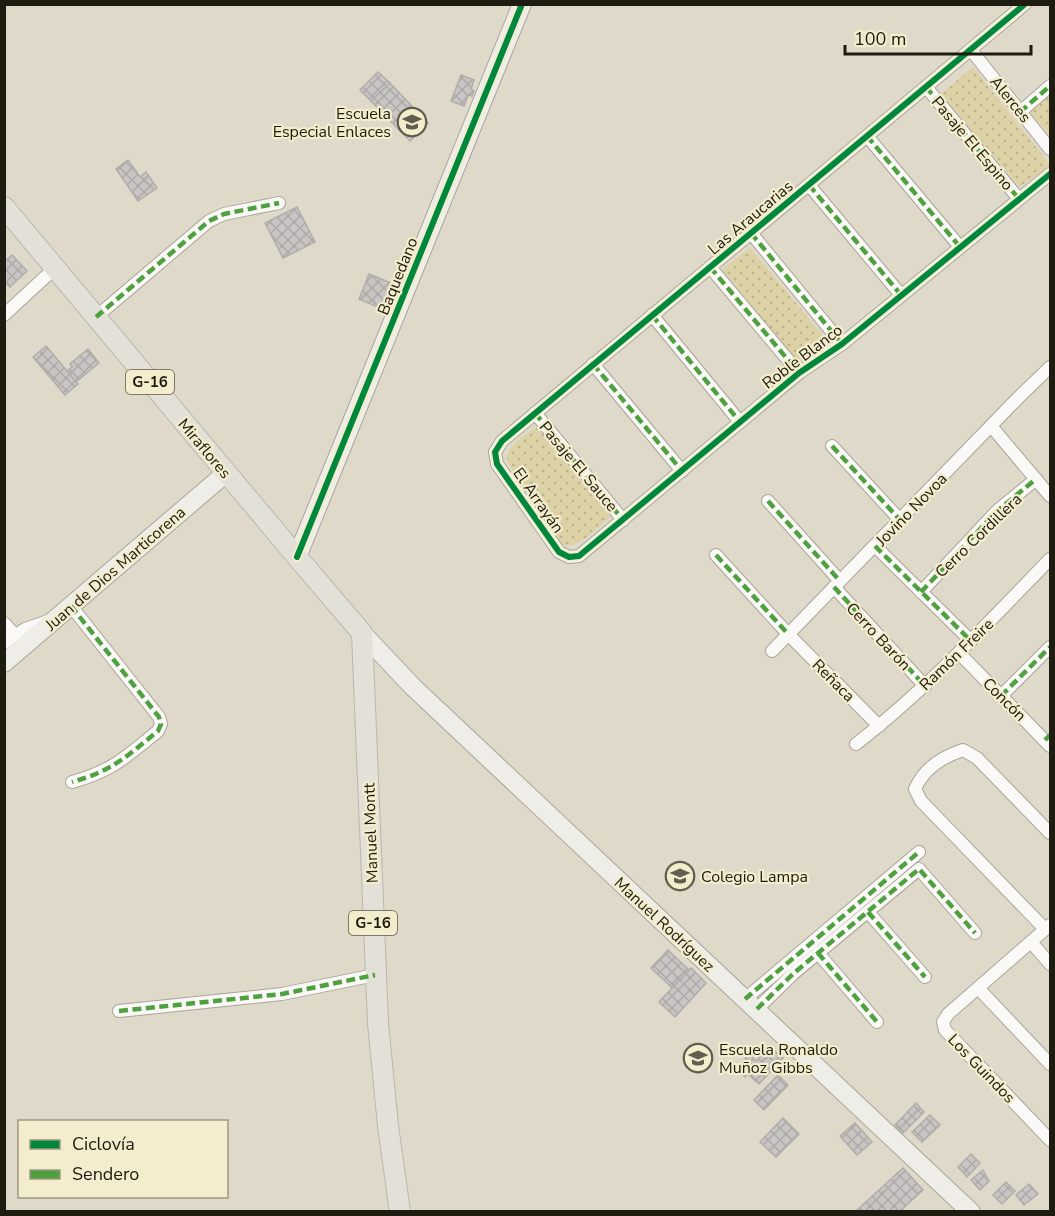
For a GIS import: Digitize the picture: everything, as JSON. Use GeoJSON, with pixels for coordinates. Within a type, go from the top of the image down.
{"type":"FeatureCollection","features":[{"type":"Feature","properties":{"kind":"main road","name":"Miraflores"},"geometry":{"type":"LineString","coordinates":[[4,207],[362,633]]}},
{"type":"Feature","properties":{"kind":"main road","name":"Manuel Montt"},"geometry":{"type":"LineString","coordinates":[[362,633],[375,975],[383,1082],[400,1212]]}},
{"type":"Feature","properties":{"kind":"street","name":"Baquedano"},"geometry":{"type":"LineString","coordinates":[[297,557],[522,4]]}},
{"type":"Feature","properties":{"kind":"street","name":"Las Araucarias"},"geometry":{"type":"LineString","coordinates":[[495,452],[502,441],[535,413],[1025,4]]}},
{"type":"Feature","properties":{"kind":"street","name":"Alerces"},"geometry":{"type":"LineString","coordinates":[[971,50],[1050,149]]}},
{"type":"Feature","properties":{"kind":"street"},"geometry":{"type":"LineString","coordinates":[[1020,112],[1050,86]]}},
{"type":"Feature","properties":{"kind":"street","name":"Pasaje El Espino"},"geometry":{"type":"LineString","coordinates":[[926,87],[1019,199]]}},
{"type":"Feature","properties":{"kind":"street"},"geometry":{"type":"LineString","coordinates":[[867,136],[960,247]]}},
{"type":"Feature","properties":{"kind":"street","name":"Roble Blanco"},"geometry":{"type":"LineString","coordinates":[[569,557],[583,553],[799,373],[842,344],[1049,176]]}},
{"type":"Feature","properties":{"kind":"street"},"geometry":{"type":"LineString","coordinates":[[809,185],[901,295]]}},
{"type":"Feature","properties":{"kind":"street"},"geometry":{"type":"LineString","coordinates":[[96,317],[209,221],[224,213],[279,203]]}},
{"type":"Feature","properties":{"kind":"street"},"geometry":{"type":"LineString","coordinates":[[751,233],[842,344]]}},
{"type":"Feature","properties":{"kind":"street"},"geometry":{"type":"LineString","coordinates":[[710,267],[799,373]]}},
{"type":"Feature","properties":{"kind":"street"},"geometry":{"type":"LineString","coordinates":[[4,315],[55,268]]}},
{"type":"Feature","properties":{"kind":"street"},"geometry":{"type":"LineString","coordinates":[[652,315],[740,422]]}},
{"type":"Feature","properties":{"kind":"street"},"geometry":{"type":"LineString","coordinates":[[594,364],[682,471]]}},
{"type":"Feature","properties":{"kind":"street","name":"Jovino Novoa"},"geometry":{"type":"LineString","coordinates":[[772,651],[1050,367]]}},
{"type":"Feature","properties":{"kind":"street","name":"Pasaje El Sauce"},"geometry":{"type":"LineString","coordinates":[[535,413],[623,520]]}},
{"type":"Feature","properties":{"kind":"street"},"geometry":{"type":"LineString","coordinates":[[991,426],[1050,496]]}},
{"type":"Feature","properties":{"kind":"street"},"geometry":{"type":"LineString","coordinates":[[832,446],[900,520]]}},
{"type":"Feature","properties":{"kind":"street","name":"El Arrayán"},"geometry":{"type":"LineString","coordinates":[[495,452],[497,464],[556,548],[564,556],[569,557]]}},
{"type":"Feature","properties":{"kind":"street","name":"Juan de Dios Marticorena"},"geometry":{"type":"LineString","coordinates":[[4,663],[226,473]]}},
{"type":"Feature","properties":{"kind":"street","name":"Cerro Cordillera"},"geometry":{"type":"LineString","coordinates":[[921,592],[997,512],[1036,479]]}},
{"type":"Feature","properties":{"kind":"street","name":"Cerro Barón"},"geometry":{"type":"LineString","coordinates":[[768,501],[925,686]]}},
{"type":"Feature","properties":{"kind":"street"},"geometry":{"type":"LineString","coordinates":[[874,546],[971,641]]}},
{"type":"Feature","properties":{"kind":"street","name":"Reñaca"},"geometry":{"type":"LineString","coordinates":[[716,555],[788,634],[879,726]]}},
{"type":"Feature","properties":{"kind":"street","name":"Ramón Freire"},"geometry":{"type":"LineString","coordinates":[[856,744],[925,686],[1050,559]]}},
{"type":"Feature","properties":{"kind":"street"},"geometry":{"type":"LineString","coordinates":[[71,606],[159,717],[161,724],[158,731],[116,765],[94,776],[72,782]]}},
{"type":"Feature","properties":{"kind":"street"},"geometry":{"type":"LineString","coordinates":[[4,643],[36,624],[55,620]]}},
{"type":"Feature","properties":{"kind":"street"},"geometry":{"type":"LineString","coordinates":[[4,623],[15,635]]}},
{"type":"Feature","properties":{"kind":"street","name":"Manuel Rodríguez"},"geometry":{"type":"LineString","coordinates":[[362,633],[413,687],[971,1212]]}},
{"type":"Feature","properties":{"kind":"street"},"geometry":{"type":"LineString","coordinates":[[1001,696],[1050,647]]}},
{"type":"Feature","properties":{"kind":"street","name":"Concón"},"geometry":{"type":"LineString","coordinates":[[959,653],[1049,740]]}},
{"type":"Feature","properties":{"kind":"street"},"geometry":{"type":"LineString","coordinates":[[1048,927],[921,801],[915,789],[921,776],[947,756],[963,750],[977,758],[1050,833]]}},
{"type":"Feature","properties":{"kind":"street"},"geometry":{"type":"LineString","coordinates":[[751,1004],[920,852]]}},
{"type":"Feature","properties":{"kind":"street"},"geometry":{"type":"LineString","coordinates":[[751,1004],[794,973],[919,869],[975,933]]}},
{"type":"Feature","properties":{"kind":"street"},"geometry":{"type":"LineString","coordinates":[[868,912],[925,977]]}},
{"type":"Feature","properties":{"kind":"street","name":"Los Guindos"},"geometry":{"type":"LineString","coordinates":[[1048,927],[948,1014],[943,1022],[945,1030],[1050,1140]]}},
{"type":"Feature","properties":{"kind":"street"},"geometry":{"type":"LineString","coordinates":[[1031,942],[1050,964]]}},
{"type":"Feature","properties":{"kind":"street"},"geometry":{"type":"LineString","coordinates":[[818,953],[877,1022]]}},
{"type":"Feature","properties":{"kind":"street"},"geometry":{"type":"LineString","coordinates":[[119,1011],[282,994],[375,975]]}},
{"type":"Feature","properties":{"kind":"street"},"geometry":{"type":"LineString","coordinates":[[978,988],[1050,1064]]}},
{"type":"Feature","properties":{"kind":"shaded area"},"geometry":{"type":"Polygon","coordinates":[[[973,67],[1050,165],[1020,187],[941,94],[973,67]]]}},
{"type":"Feature","properties":{"kind":"shaded area"},"geometry":{"type":"Polygon","coordinates":[[[1050,95],[1050,135],[1030,112],[1050,95]]]}},
{"type":"Feature","properties":{"kind":"shaded area"},"geometry":{"type":"Polygon","coordinates":[[[750,248],[830,344],[798,363],[722,270],[750,248]]]}},
{"type":"Feature","properties":{"kind":"shaded area"},"geometry":{"type":"Polygon","coordinates":[[[537,427],[610,517],[575,544],[562,545],[508,463],[507,457],[512,447],[537,427]]]}},
{"type":"Feature","properties":{"kind":"building"},"geometry":{"type":"Polygon","coordinates":[[[378,72],[390,83],[371,101],[360,90],[378,72]]]}},
{"type":"Feature","properties":{"kind":"building"},"geometry":{"type":"Polygon","coordinates":[[[461,75],[474,80],[471,89],[474,91],[472,96],[468,95],[464,106],[451,101],[461,75]]]}},
{"type":"Feature","properties":{"kind":"building"},"geometry":{"type":"Polygon","coordinates":[[[390,83],[428,123],[410,141],[371,101],[390,83]]]}},
{"type":"Feature","properties":{"kind":"building"},"geometry":{"type":"Polygon","coordinates":[[[128,160],[140,177],[146,172],[157,188],[138,201],[116,169],[128,160]]]}},
{"type":"Feature","properties":{"kind":"building"},"geometry":{"type":"Polygon","coordinates":[[[297,207],[315,242],[283,258],[265,223],[297,207]]]}},
{"type":"Feature","properties":{"kind":"building"},"geometry":{"type":"Polygon","coordinates":[[[12,255],[27,271],[10,287],[4,281],[4,262],[12,255]]]}},
{"type":"Feature","properties":{"kind":"building"},"geometry":{"type":"Polygon","coordinates":[[[369,274],[393,284],[383,309],[359,299],[369,274]]]}},
{"type":"Feature","properties":{"kind":"building"},"geometry":{"type":"Polygon","coordinates":[[[46,346],[78,384],[65,395],[33,357],[46,346]]]}},
{"type":"Feature","properties":{"kind":"building"},"geometry":{"type":"Polygon","coordinates":[[[88,349],[99,363],[76,382],[67,371],[72,367],[70,364],[88,349]]]}},
{"type":"Feature","properties":{"kind":"building"},"geometry":{"type":"Polygon","coordinates":[[[668,950],[689,970],[672,988],[651,968],[668,950]]]}},
{"type":"Feature","properties":{"kind":"building"},"geometry":{"type":"Polygon","coordinates":[[[691,968],[706,983],[675,1017],[659,1002],[691,968]]]}},
{"type":"Feature","properties":{"kind":"building"},"geometry":{"type":"Polygon","coordinates":[[[769,1046],[783,1058],[759,1084],[748,1074],[745,1077],[736,1069],[749,1054],[756,1061],[769,1046]]]}},
{"type":"Feature","properties":{"kind":"building"},"geometry":{"type":"Polygon","coordinates":[[[778,1075],[788,1085],[764,1110],[754,1100],[778,1075]]]}},
{"type":"Feature","properties":{"kind":"building"},"geometry":{"type":"Polygon","coordinates":[[[916,1103],[924,1112],[903,1133],[895,1125],[916,1103]]]}},
{"type":"Feature","properties":{"kind":"building"},"geometry":{"type":"Polygon","coordinates":[[[930,1115],[940,1125],[922,1142],[912,1132],[930,1115]]]}},
{"type":"Feature","properties":{"kind":"building"},"geometry":{"type":"Polygon","coordinates":[[[783,1118],[799,1134],[776,1157],[760,1142],[783,1118]]]}},
{"type":"Feature","properties":{"kind":"building"},"geometry":{"type":"Polygon","coordinates":[[[855,1123],[872,1142],[857,1155],[840,1136],[855,1123]]]}},
{"type":"Feature","properties":{"kind":"building"},"geometry":{"type":"Polygon","coordinates":[[[971,1154],[980,1163],[967,1177],[958,1167],[971,1154]]]}},
{"type":"Feature","properties":{"kind":"building"},"geometry":{"type":"Polygon","coordinates":[[[903,1168],[923,1190],[899,1212],[855,1212],[903,1168]]]}},
{"type":"Feature","properties":{"kind":"building"},"geometry":{"type":"Polygon","coordinates":[[[983,1170],[989,1181],[980,1190],[971,1180],[983,1170]]]}},
{"type":"Feature","properties":{"kind":"building"},"geometry":{"type":"Polygon","coordinates":[[[1006,1182],[1015,1191],[1002,1204],[993,1195],[1006,1182]]]}},
{"type":"Feature","properties":{"kind":"building"},"geometry":{"type":"Polygon","coordinates":[[[1029,1184],[1038,1194],[1024,1205],[1016,1195],[1029,1184]]]}},
{"type":"Feature","properties":{"kind":"marked path"},"geometry":{"type":"LineString","coordinates":[[1020,112],[1050,86]]}},
{"type":"Feature","properties":{"kind":"marked path"},"geometry":{"type":"LineString","coordinates":[[926,87],[1019,199]]}},
{"type":"Feature","properties":{"kind":"marked path"},"geometry":{"type":"LineString","coordinates":[[867,136],[960,247]]}},
{"type":"Feature","properties":{"kind":"marked path"},"geometry":{"type":"LineString","coordinates":[[809,185],[901,295]]}},
{"type":"Feature","properties":{"kind":"marked path"},"geometry":{"type":"LineString","coordinates":[[96,317],[209,221],[224,214],[279,203]]}},
{"type":"Feature","properties":{"kind":"marked path"},"geometry":{"type":"LineString","coordinates":[[751,233],[842,344]]}},
{"type":"Feature","properties":{"kind":"marked path"},"geometry":{"type":"LineString","coordinates":[[710,267],[799,373]]}},
{"type":"Feature","properties":{"kind":"marked path"},"geometry":{"type":"LineString","coordinates":[[652,315],[740,422]]}},
{"type":"Feature","properties":{"kind":"marked path"},"geometry":{"type":"LineString","coordinates":[[593,364],[682,471]]}},
{"type":"Feature","properties":{"kind":"marked path"},"geometry":{"type":"LineString","coordinates":[[535,413],[623,520]]}},
{"type":"Feature","properties":{"kind":"marked path"},"geometry":{"type":"LineString","coordinates":[[832,446],[900,520]]}},
{"type":"Feature","properties":{"kind":"marked path"},"geometry":{"type":"LineString","coordinates":[[921,592],[997,511],[1036,479]]}},
{"type":"Feature","properties":{"kind":"marked path"},"geometry":{"type":"LineString","coordinates":[[768,501],[840,581]]}},
{"type":"Feature","properties":{"kind":"marked path"},"geometry":{"type":"LineString","coordinates":[[875,546],[971,641]]}},
{"type":"Feature","properties":{"kind":"marked path"},"geometry":{"type":"LineString","coordinates":[[716,555],[788,634]]}},
{"type":"Feature","properties":{"kind":"marked path"},"geometry":{"type":"LineString","coordinates":[[834,587],[925,686]]}},
{"type":"Feature","properties":{"kind":"marked path"},"geometry":{"type":"LineString","coordinates":[[71,606],[159,717],[161,724],[158,731],[118,762],[98,773],[72,782]]}},
{"type":"Feature","properties":{"kind":"marked path"},"geometry":{"type":"LineString","coordinates":[[1001,696],[1050,647]]}},
{"type":"Feature","properties":{"kind":"marked path"},"geometry":{"type":"LineString","coordinates":[[1045,740],[1050,735]]}},
{"type":"Feature","properties":{"kind":"marked path"},"geometry":{"type":"LineString","coordinates":[[745,999],[919,852]]}},
{"type":"Feature","properties":{"kind":"marked path"},"geometry":{"type":"LineString","coordinates":[[757,1009],[794,973],[919,869],[975,933]]}},
{"type":"Feature","properties":{"kind":"marked path"},"geometry":{"type":"LineString","coordinates":[[868,912],[925,977]]}},
{"type":"Feature","properties":{"kind":"marked path"},"geometry":{"type":"LineString","coordinates":[[818,953],[877,1022]]}},
{"type":"Feature","properties":{"kind":"marked path"},"geometry":{"type":"LineString","coordinates":[[119,1011],[282,994],[375,975]]}},
{"type":"Feature","properties":{"kind":"cycle path"},"geometry":{"type":"LineString","coordinates":[[297,557],[522,4]]}},
{"type":"Feature","properties":{"kind":"cycle path"},"geometry":{"type":"LineString","coordinates":[[1025,4],[502,441],[495,452],[497,464],[559,552],[569,557],[579,556],[799,373],[842,344],[1050,174]]}},
{"type":"Feature","properties":{"kind":"place","name":"Escuela Especial Enlaces"},"geometry":{"type":"Point","coordinates":[412,122]}},
{"type":"Feature","properties":{"kind":"place","name":"Colegio Lampa"},"geometry":{"type":"Point","coordinates":[680,876]}},
{"type":"Feature","properties":{"kind":"place","name":"Escuela Ronaldo Muñoz Gibbs"},"geometry":{"type":"Point","coordinates":[698,1058]}}]}
